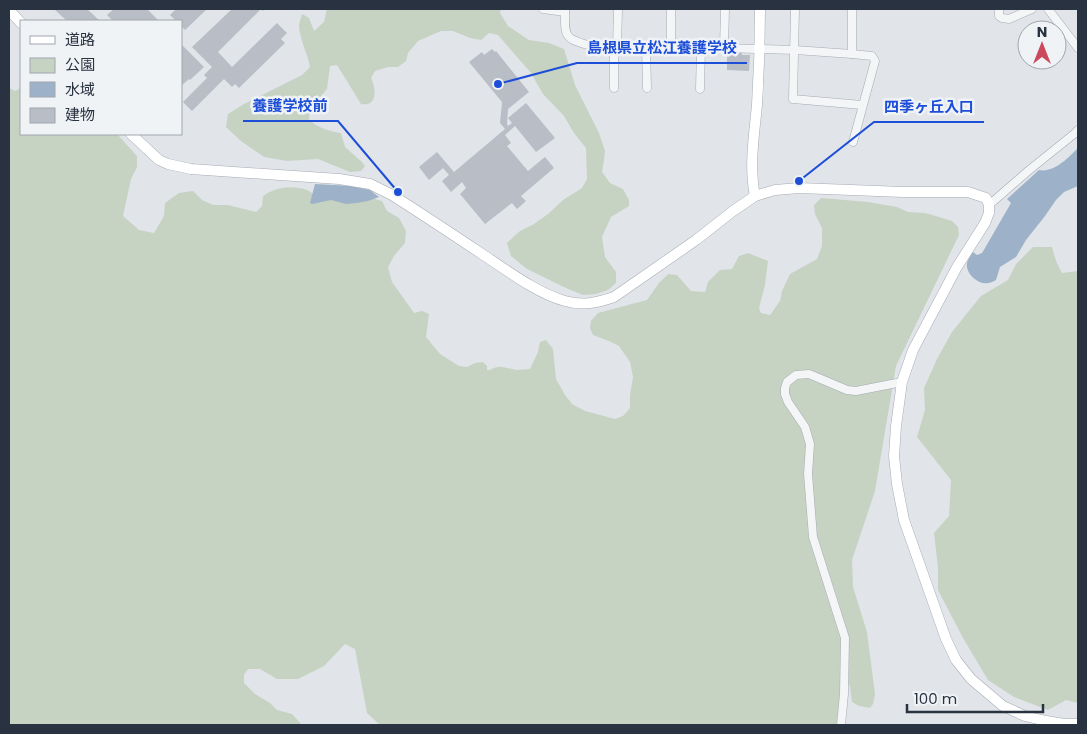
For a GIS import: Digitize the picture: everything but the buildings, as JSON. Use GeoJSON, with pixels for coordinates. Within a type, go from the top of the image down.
{"type":"FeatureCollection","features":[{"type":"Feature","properties":{"kind":"street"},"geometry":{"type":"LineString","coordinates":[[543,9],[565,10],[565,30],[568,37],[591,46],[794,50],[872,56],[875,61],[853,142]]}},
{"type":"Feature","properties":{"kind":"street"},"geometry":{"type":"LineString","coordinates":[[614,88],[618,9]]}},
{"type":"Feature","properties":{"kind":"street"},"geometry":{"type":"LineString","coordinates":[[670,48],[671,9]]}},
{"type":"Feature","properties":{"kind":"street"},"geometry":{"type":"LineString","coordinates":[[724,48],[725,9]]}},
{"type":"Feature","properties":{"kind":"street"},"geometry":{"type":"LineString","coordinates":[[754,196],[751,161],[758,90],[760,9]]}},
{"type":"Feature","properties":{"kind":"street"},"geometry":{"type":"LineString","coordinates":[[795,9],[793,99],[862,105]]}},
{"type":"Feature","properties":{"kind":"street"},"geometry":{"type":"LineString","coordinates":[[852,9],[852,54]]}},
{"type":"Feature","properties":{"kind":"street"},"geometry":{"type":"LineString","coordinates":[[998,9],[999,16],[1005,20],[1009,20],[1032,9]]}},
{"type":"Feature","properties":{"kind":"street"},"geometry":{"type":"LineString","coordinates":[[1048,9],[1078,48]]}},
{"type":"Feature","properties":{"kind":"street"},"geometry":{"type":"LineString","coordinates":[[9,10],[20,22]]}},
{"type":"Feature","properties":{"kind":"street"},"geometry":{"type":"LineString","coordinates":[[646,47],[647,88]]}},
{"type":"Feature","properties":{"kind":"street"},"geometry":{"type":"LineString","coordinates":[[700,89],[701,48]]}},
{"type":"Feature","properties":{"kind":"street"},"geometry":{"type":"LineString","coordinates":[[989,205],[1078,130]]}},
{"type":"Feature","properties":{"kind":"street"},"geometry":{"type":"LineString","coordinates":[[132,135],[159,160],[191,169],[339,179],[370,184],[400,200],[549,296],[565,301],[589,304],[614,297],[696,240],[754,196],[765,192],[785,188],[968,192],[986,198],[989,205],[989,213],[985,223],[957,266],[930,316],[902,382],[894,456],[897,484],[904,520],[935,611],[956,660],[971,679],[1003,706],[1025,716],[1064,724],[1078,724]]}},
{"type":"Feature","properties":{"kind":"street"},"geometry":{"type":"LineString","coordinates":[[841,725],[844,694],[845,638],[813,537],[808,474],[810,444],[805,427],[788,402],[785,388],[787,382],[796,375],[809,374],[847,390],[856,391],[902,382]]}},
{"type":"Feature","properties":{"kind":"green space"},"geometry":{"type":"Polygon","coordinates":[[[327,9],[501,9],[500,13],[508,26],[529,40],[549,43],[564,49],[575,85],[599,133],[605,151],[602,172],[610,183],[623,189],[629,200],[629,206],[611,217],[602,237],[605,257],[616,272],[616,283],[608,290],[596,294],[583,295],[527,269],[511,256],[507,243],[520,231],[534,224],[563,200],[582,188],[587,179],[586,148],[564,116],[543,94],[531,73],[498,35],[489,33],[481,40],[453,31],[441,31],[418,41],[408,53],[406,61],[398,67],[388,67],[375,71],[371,78],[375,91],[374,96],[373,100],[367,104],[361,104],[337,65],[330,66],[327,89],[310,109],[309,120],[324,129],[341,133],[345,147],[365,166],[361,171],[350,172],[318,159],[287,161],[264,157],[241,141],[226,127],[228,114],[302,75],[310,67],[299,30],[300,20],[302,14],[309,18],[314,31],[324,22],[327,9]]]}},
{"type":"Feature","properties":{"kind":"green space"},"geometry":{"type":"Polygon","coordinates":[[[9,88],[15,91],[20,88],[20,135],[118,135],[137,156],[137,167],[131,179],[123,216],[139,230],[154,233],[164,216],[165,203],[179,193],[193,191],[202,200],[213,205],[228,205],[256,212],[262,206],[263,196],[284,188],[302,188],[317,197],[368,197],[382,201],[387,211],[399,218],[406,231],[405,243],[388,267],[392,282],[414,313],[422,311],[429,314],[426,337],[440,354],[459,366],[467,367],[483,362],[487,366],[487,370],[500,367],[517,370],[530,369],[538,352],[540,342],[546,340],[553,349],[556,379],[572,404],[585,411],[615,419],[623,416],[630,408],[633,377],[630,362],[619,346],[593,335],[590,328],[591,321],[598,313],[647,300],[668,274],[677,275],[691,291],[705,292],[708,282],[720,270],[732,269],[739,256],[748,253],[768,261],[765,285],[759,308],[761,313],[770,315],[780,301],[782,291],[790,274],[817,259],[822,246],[822,228],[815,214],[814,205],[821,198],[868,202],[897,207],[908,212],[925,213],[952,221],[958,227],[959,235],[896,366],[875,491],[852,560],[853,587],[867,632],[875,694],[873,704],[870,708],[859,706],[852,702],[850,686],[847,681],[839,725],[380,725],[367,713],[355,649],[345,644],[324,666],[298,679],[277,679],[260,669],[248,669],[244,675],[244,683],[255,694],[270,703],[277,710],[292,714],[302,725],[9,725],[9,88]]]}},
{"type":"Feature","properties":{"kind":"green space"},"geometry":{"type":"Polygon","coordinates":[[[1033,247],[1052,247],[1062,273],[1078,271],[1078,703],[1066,700],[1048,710],[1014,697],[988,680],[938,590],[938,568],[934,533],[949,516],[951,480],[917,437],[925,410],[924,388],[952,332],[981,296],[1008,280],[1016,264],[1033,247]]]}},
{"type":"Feature","properties":{"kind":"water"},"geometry":{"type":"Polygon","coordinates":[[[1078,148],[1078,186],[1064,192],[1056,200],[1026,240],[1016,257],[1000,267],[996,280],[990,283],[981,283],[975,279],[968,270],[968,261],[973,252],[977,255],[982,253],[1011,203],[1007,199],[1039,170],[1055,167],[1078,148]]]}},
{"type":"Feature","properties":{"kind":"water"},"geometry":{"type":"Polygon","coordinates":[[[315,184],[352,186],[370,190],[379,197],[357,203],[346,204],[331,200],[312,204],[310,203],[315,184]]]}},
{"type":"Feature","properties":{"kind":"place","name":"島根県立松江養護学校"},"geometry":{"type":"Point","coordinates":[498,84]}},
{"type":"Feature","properties":{"kind":"place","name":"四季ヶ丘入口"},"geometry":{"type":"Point","coordinates":[799,181]}},
{"type":"Feature","properties":{"kind":"place","name":"養護学校前"},"geometry":{"type":"Point","coordinates":[398,192]}}]}
